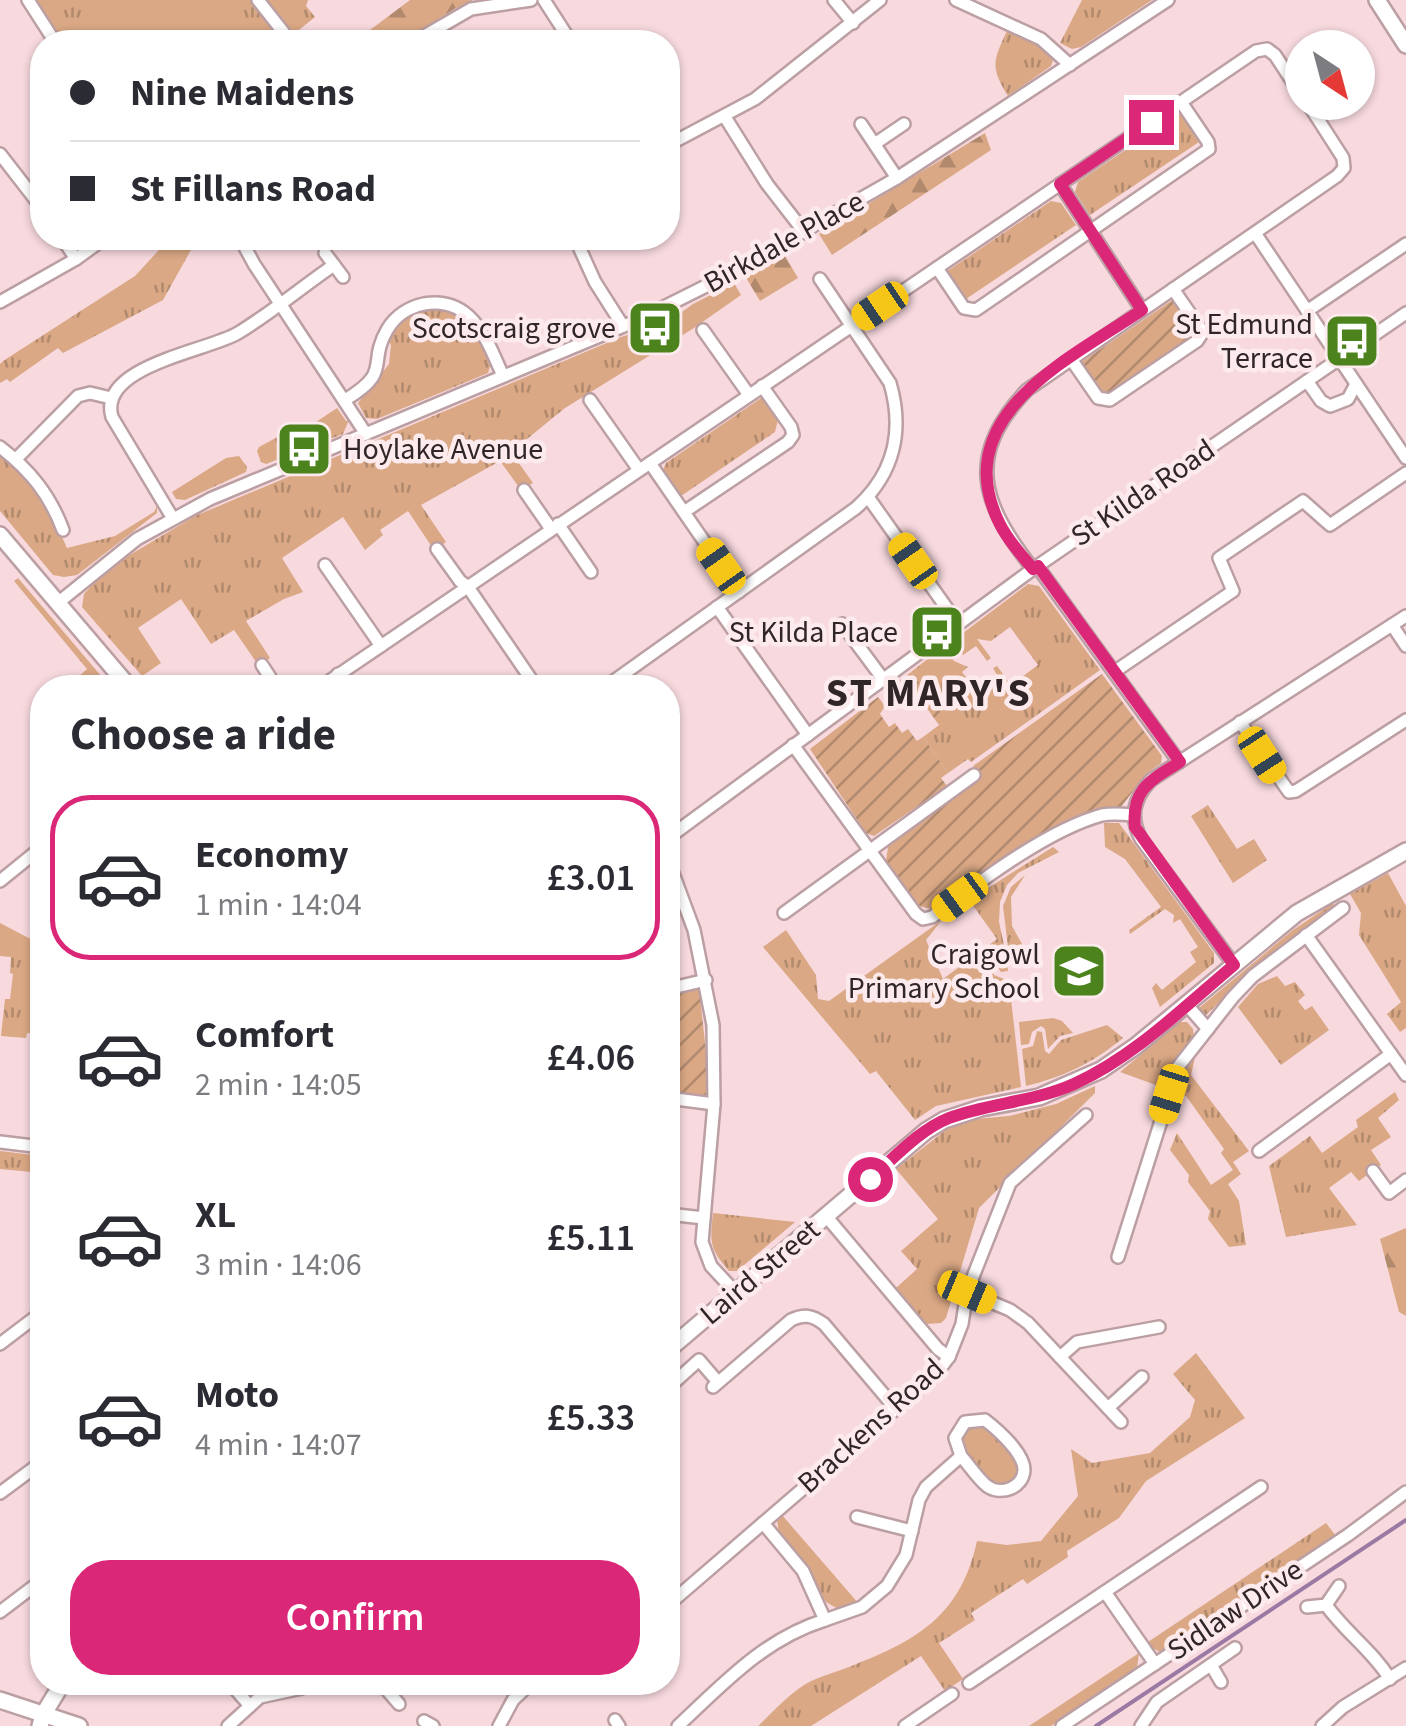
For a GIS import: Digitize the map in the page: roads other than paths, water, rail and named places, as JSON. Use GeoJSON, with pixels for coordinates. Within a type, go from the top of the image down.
{"type":"FeatureCollection","features":[{"type":"Feature","properties":{"kind":"street"},"geometry":{"type":"LineString","coordinates":[[28,0],[47,30]]}},
{"type":"Feature","properties":{"kind":"street"},"geometry":{"type":"LineString","coordinates":[[258,0],[282,30]]}},
{"type":"Feature","properties":{"kind":"street"},"geometry":{"type":"LineString","coordinates":[[434,30],[471,8],[531,0]]}},
{"type":"Feature","properties":{"kind":"street"},"geometry":{"type":"LineString","coordinates":[[544,0],[564,30]]}},
{"type":"Feature","properties":{"kind":"street"},"geometry":{"type":"LineString","coordinates":[[834,0],[852,23]]}},
{"type":"Feature","properties":{"kind":"street"},"geometry":{"type":"LineString","coordinates":[[680,139],[726,116],[782,80],[880,0]]}},
{"type":"Feature","properties":{"kind":"street"},"geometry":{"type":"LineString","coordinates":[[956,0],[1041,39],[1070,65]]}},
{"type":"Feature","properties":{"kind":"street"},"geometry":{"type":"LineString","coordinates":[[988,16],[996,0]]}},
{"type":"Feature","properties":{"kind":"street","name":"Birkdale Place"},"geometry":{"type":"LineString","coordinates":[[59,602],[104,563],[172,518],[708,286],[898,178],[1168,0]]}},
{"type":"Feature","properties":{"kind":"street"},"geometry":{"type":"LineString","coordinates":[[1377,0],[1406,45]]}},
{"type":"Feature","properties":{"kind":"street"},"geometry":{"type":"LineString","coordinates":[[338,674],[1256,51],[1267,49],[1275,54],[1285,70]]}},
{"type":"Feature","properties":{"kind":"street"},"geometry":{"type":"LineString","coordinates":[[937,268],[964,308],[976,310],[1209,149],[1182,102]]}},
{"type":"Feature","properties":{"kind":"street"},"geometry":{"type":"LineString","coordinates":[[726,116],[767,184],[804,233]]}},
{"type":"Feature","properties":{"kind":"street"},"geometry":{"type":"LineString","coordinates":[[1180,762],[997,520],[987,470],[990,448],[1009,408],[1027,390],[1344,168],[1343,158],[1318,120]]}},
{"type":"Feature","properties":{"kind":"street"},"geometry":{"type":"LineString","coordinates":[[862,124],[898,178]]}},
{"type":"Feature","properties":{"kind":"street"},"geometry":{"type":"LineString","coordinates":[[876,143],[904,124]]}},
{"type":"Feature","properties":{"kind":"street"},"geometry":{"type":"LineString","coordinates":[[0,154],[30,193]]}},
{"type":"Feature","properties":{"kind":"street"},"geometry":{"type":"LineString","coordinates":[[1060,184],[1142,310]]}},
{"type":"Feature","properties":{"kind":"street"},"geometry":{"type":"LineString","coordinates":[[1255,233],[1406,458]]}},
{"type":"Feature","properties":{"kind":"street"},"geometry":{"type":"LineString","coordinates":[[1307,312],[1406,244]]}},
{"type":"Feature","properties":{"kind":"street"},"geometry":{"type":"LineString","coordinates":[[70,250],[76,259]]}},
{"type":"Feature","properties":{"kind":"street"},"geometry":{"type":"LineString","coordinates":[[0,302],[88,250]]}},
{"type":"Feature","properties":{"kind":"street"},"geometry":{"type":"LineString","coordinates":[[247,250],[366,434]]}},
{"type":"Feature","properties":{"kind":"street"},"geometry":{"type":"LineString","coordinates":[[580,250],[623,326]]}},
{"type":"Feature","properties":{"kind":"street"},"geometry":{"type":"LineString","coordinates":[[326,253],[343,278]]}},
{"type":"Feature","properties":{"kind":"street"},"geometry":{"type":"LineString","coordinates":[[172,518],[112,417],[111,398],[118,388],[151,365],[212,346],[238,333],[334,265]]}},
{"type":"Feature","properties":{"kind":"street"},"geometry":{"type":"LineString","coordinates":[[622,675],[868,498],[890,463],[896,443],[896,412],[890,383],[820,279]]}},
{"type":"Feature","properties":{"kind":"street"},"geometry":{"type":"LineString","coordinates":[[1070,359],[1103,401],[1183,351],[1201,335],[1200,328],[1173,289]]}},
{"type":"Feature","properties":{"kind":"street"},"geometry":{"type":"LineString","coordinates":[[344,400],[374,376],[382,342],[394,320],[404,311],[428,303],[457,306],[478,324],[503,376]]}},
{"type":"Feature","properties":{"kind":"street","name":"St Kilda Road"},"geometry":{"type":"LineString","coordinates":[[680,829],[1035,567],[1406,312]]}},
{"type":"Feature","properties":{"kind":"street"},"geometry":{"type":"LineString","coordinates":[[702,330],[748,396]]}},
{"type":"Feature","properties":{"kind":"street"},"geometry":{"type":"LineString","coordinates":[[1306,381],[1321,401],[1330,406],[1348,399],[1356,384]]}},
{"type":"Feature","properties":{"kind":"street"},"geometry":{"type":"LineString","coordinates":[[684,512],[788,442],[792,427],[762,386]]}},
{"type":"Feature","properties":{"kind":"street"},"geometry":{"type":"LineString","coordinates":[[16,459],[78,396],[111,398]]}},
{"type":"Feature","properties":{"kind":"street"},"geometry":{"type":"LineString","coordinates":[[590,400],[638,470]]}},
{"type":"Feature","properties":{"kind":"street"},"geometry":{"type":"LineString","coordinates":[[0,447],[47,493],[64,530]]}},
{"type":"Feature","properties":{"kind":"street"},"geometry":{"type":"LineString","coordinates":[[650,462],[739,592]]}},
{"type":"Feature","properties":{"kind":"street"},"geometry":{"type":"LineString","coordinates":[[1114,672],[1232,591],[1219,558],[1303,501],[1330,526],[1406,473]]}},
{"type":"Feature","properties":{"kind":"street"},"geometry":{"type":"LineString","coordinates":[[524,490],[590,572]]}},
{"type":"Feature","properties":{"kind":"street"},"geometry":{"type":"LineString","coordinates":[[868,498],[958,624]]}},
{"type":"Feature","properties":{"kind":"street"},"geometry":{"type":"LineString","coordinates":[[0,535],[119,675]]}},
{"type":"Feature","properties":{"kind":"street"},"geometry":{"type":"LineString","coordinates":[[437,549],[528,675]]}},
{"type":"Feature","properties":{"kind":"street"},"geometry":{"type":"LineString","coordinates":[[326,565],[381,646]]}},
{"type":"Feature","properties":{"kind":"street"},"geometry":{"type":"LineString","coordinates":[[717,607],[808,735]]}},
{"type":"Feature","properties":{"kind":"street"},"geometry":{"type":"LineString","coordinates":[[1234,965],[1140,838],[1134,814],[1142,790],[1406,616]]}},
{"type":"Feature","properties":{"kind":"street"},"geometry":{"type":"LineString","coordinates":[[842,624],[883,679]]}},
{"type":"Feature","properties":{"kind":"street"},"geometry":{"type":"LineString","coordinates":[[1392,625],[1406,646]]}},
{"type":"Feature","properties":{"kind":"street"},"geometry":{"type":"LineString","coordinates":[[262,665],[269,675]]}},
{"type":"Feature","properties":{"kind":"street"},"geometry":{"type":"LineString","coordinates":[[1240,722],[1289,792],[1406,720]]}},
{"type":"Feature","properties":{"kind":"street"},"geometry":{"type":"LineString","coordinates":[[794,745],[923,919],[932,917],[1014,859],[1059,835],[1100,816],[1134,814]]}},
{"type":"Feature","properties":{"kind":"street"},"geometry":{"type":"LineString","coordinates":[[784,913],[801,910],[870,850],[974,774]]}},
{"type":"Feature","properties":{"kind":"street","name":"Laird Street"},"geometry":{"type":"LineString","coordinates":[[680,1340],[926,1131],[944,1120],[980,1108],[1026,1100],[1072,1085],[1119,1059],[1309,906],[1406,851]]}},
{"type":"Feature","properties":{"kind":"street"},"geometry":{"type":"LineString","coordinates":[[0,881],[30,856]]}},
{"type":"Feature","properties":{"kind":"street"},"geometry":{"type":"LineString","coordinates":[[680,892],[706,980],[714,1038],[705,1254],[736,1292]]}},
{"type":"Feature","properties":{"kind":"street"},"geometry":{"type":"LineString","coordinates":[[1118,1257],[1178,1068],[1253,976],[1343,908]]}},
{"type":"Feature","properties":{"kind":"street"},"geometry":{"type":"LineString","coordinates":[[1306,935],[1406,1075]]}},
{"type":"Feature","properties":{"kind":"street"},"geometry":{"type":"LineString","coordinates":[[680,986],[706,980]]}},
{"type":"Feature","properties":{"kind":"street"},"geometry":{"type":"LineString","coordinates":[[1186,1004],[1208,1029]]}},
{"type":"Feature","properties":{"kind":"street"},"geometry":{"type":"LineString","coordinates":[[1258,1151],[1391,1054]]}},
{"type":"Feature","properties":{"kind":"street"},"geometry":{"type":"LineString","coordinates":[[680,1100],[714,1104]]}},
{"type":"Feature","properties":{"kind":"street","name":"Brackens Road"},"geometry":{"type":"LineString","coordinates":[[680,1595],[936,1374],[962,1324],[967,1292],[1010,1182],[1086,1115]]}},
{"type":"Feature","properties":{"kind":"street"},"geometry":{"type":"LineString","coordinates":[[0,1142],[30,1146]]}},
{"type":"Feature","properties":{"kind":"street"},"geometry":{"type":"LineString","coordinates":[[1373,1172],[1388,1192],[1406,1180]]}},
{"type":"Feature","properties":{"kind":"street"},"geometry":{"type":"LineString","coordinates":[[680,1215],[704,1218]]}},
{"type":"Feature","properties":{"kind":"street"},"geometry":{"type":"LineString","coordinates":[[826,1216],[948,1357]]}},
{"type":"Feature","properties":{"kind":"street"},"geometry":{"type":"LineString","coordinates":[[967,1292],[1010,1310],[1028,1324],[1121,1422]]}},
{"type":"Feature","properties":{"kind":"street"},"geometry":{"type":"LineString","coordinates":[[680,1378],[700,1360],[721,1384],[791,1320],[802,1315],[815,1317],[896,1409]]}},
{"type":"Feature","properties":{"kind":"street"},"geometry":{"type":"LineString","coordinates":[[0,1344],[30,1321]]}},
{"type":"Feature","properties":{"kind":"street"},"geometry":{"type":"LineString","coordinates":[[1060,1357],[1078,1342],[1150,1325]]}},
{"type":"Feature","properties":{"kind":"street"},"geometry":{"type":"LineString","coordinates":[[1108,1408],[1142,1376]]}},
{"type":"Feature","properties":{"kind":"street"},"geometry":{"type":"LineString","coordinates":[[975,1419],[985,1420],[1021,1458],[1024,1470],[1020,1482],[1010,1490],[998,1491],[987,1486],[961,1456],[955,1438],[958,1429],[975,1419]]}},
{"type":"Feature","properties":{"kind":"street"},"geometry":{"type":"LineString","coordinates":[[668,1715],[678,1726],[778,1639],[862,1608],[887,1586],[906,1555],[926,1486],[961,1456]]}},
{"type":"Feature","properties":{"kind":"street"},"geometry":{"type":"LineString","coordinates":[[0,1493],[30,1471]]}},
{"type":"Feature","properties":{"kind":"street"},"geometry":{"type":"LineString","coordinates":[[969,1683],[1261,1487]]}},
{"type":"Feature","properties":{"kind":"street","name":"Sidlaw Drive"},"geometry":{"type":"LineString","coordinates":[[1062,1726],[1406,1492]]}},
{"type":"Feature","properties":{"kind":"street"},"geometry":{"type":"LineString","coordinates":[[857,1517],[912,1531]]}},
{"type":"Feature","properties":{"kind":"street"},"geometry":{"type":"LineString","coordinates":[[764,1523],[803,1571],[826,1620]]}},
{"type":"Feature","properties":{"kind":"street"},"geometry":{"type":"LineString","coordinates":[[1306,1607],[1326,1605],[1339,1586]]}},
{"type":"Feature","properties":{"kind":"street"},"geometry":{"type":"LineString","coordinates":[[0,1612],[30,1589]]}},
{"type":"Feature","properties":{"kind":"street"},"geometry":{"type":"LineString","coordinates":[[1105,1592],[1155,1664]]}},
{"type":"Feature","properties":{"kind":"street"},"geometry":{"type":"LineString","coordinates":[[1326,1605],[1348,1633],[1376,1656],[1390,1680]]}},
{"type":"Feature","properties":{"kind":"street"},"geometry":{"type":"LineString","coordinates":[[1141,1726],[1157,1702],[1235,1648]]}},
{"type":"Feature","properties":{"kind":"street"},"geometry":{"type":"LineString","coordinates":[[1210,1665],[1221,1682]]}},
{"type":"Feature","properties":{"kind":"street"},"geometry":{"type":"LineString","coordinates":[[1322,1726],[1344,1707],[1406,1668]]}},
{"type":"Feature","properties":{"kind":"street"},"geometry":{"type":"LineString","coordinates":[[906,1726],[952,1694]]}},
{"type":"Feature","properties":{"kind":"street"},"geometry":{"type":"LineString","coordinates":[[42,1721],[56,1695]]}},
{"type":"Feature","properties":{"kind":"street"},"geometry":{"type":"LineString","coordinates":[[240,1695],[250,1706]]}},
{"type":"Feature","properties":{"kind":"street"},"geometry":{"type":"LineString","coordinates":[[228,1726],[260,1697],[269,1695]]}},
{"type":"Feature","properties":{"kind":"street"},"geometry":{"type":"LineString","coordinates":[[391,1695],[399,1704]]}},
{"type":"Feature","properties":{"kind":"street"},"geometry":{"type":"LineString","coordinates":[[500,1726],[518,1695]]}},
{"type":"Feature","properties":{"kind":"street"},"geometry":{"type":"LineString","coordinates":[[0,1700],[42,1721],[79,1726]]}},
{"type":"Feature","properties":{"kind":"waterway"},"geometry":{"type":"LineString","coordinates":[[1096,1726],[1406,1520]]}},
{"type":"Feature","properties":{"kind":"place","name":"Scotscraig grove"},"geometry":{"type":"Point","coordinates":[655,328]}},
{"type":"Feature","properties":{"kind":"place","name":"St Edmund Terrace"},"geometry":{"type":"Point","coordinates":[1352,341]}},
{"type":"Feature","properties":{"kind":"place","name":"Hoylake Avenue"},"geometry":{"type":"Point","coordinates":[304,449]}},
{"type":"Feature","properties":{"kind":"place","name":"St Kilda Place"},"geometry":{"type":"Point","coordinates":[937,632]}},
{"type":"Feature","properties":{"kind":"place","name":"Craigowl Primary School"},"geometry":{"type":"Point","coordinates":[1079,971]}},
{"type":"Feature","properties":{"kind":"district","name":"ST MARY'S"},"geometry":{"type":"Point","coordinates":[929,693]}}]}
